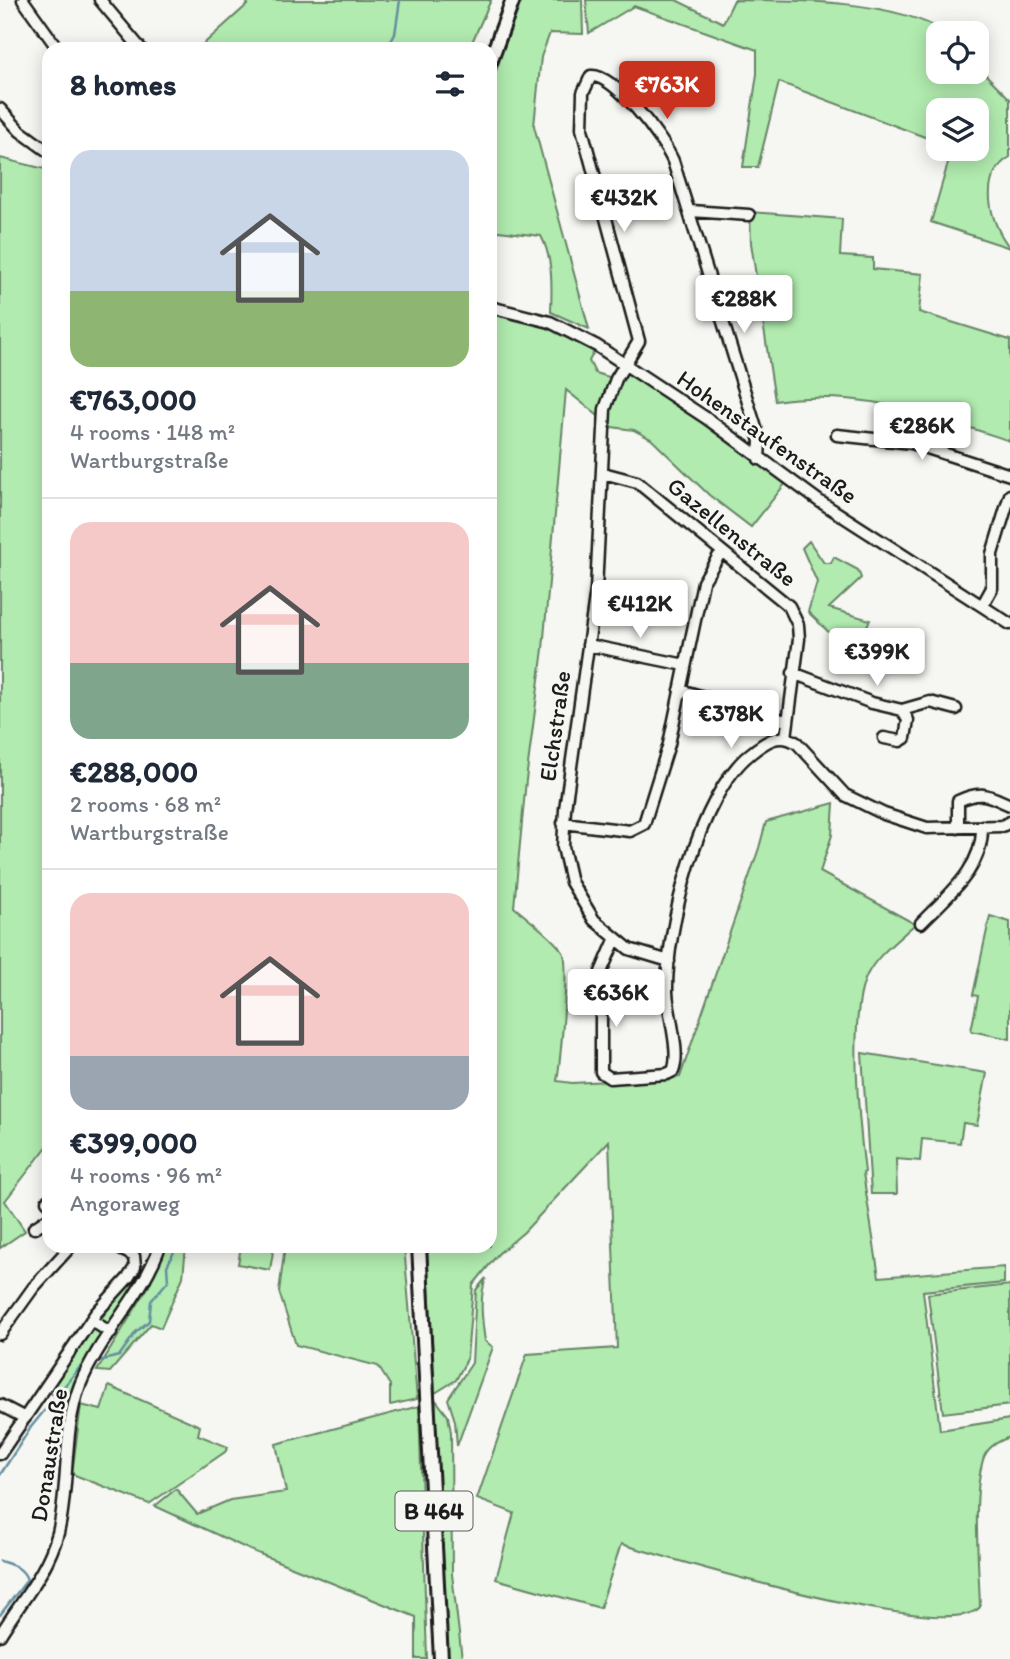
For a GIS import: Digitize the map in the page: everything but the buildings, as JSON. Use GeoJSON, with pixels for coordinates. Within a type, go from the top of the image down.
{"type":"FeatureCollection","features":[{"type":"Feature","properties":{"kind":"main road"},"geometry":{"type":"LineString","coordinates":[[497,43],[513,0]]}},
{"type":"Feature","properties":{"kind":"main road","name":"B 464"},"geometry":{"type":"LineString","coordinates":[[419,1253],[430,1418],[440,1659]]}},
{"type":"Feature","properties":{"kind":"street"},"geometry":{"type":"LineString","coordinates":[[23,0],[53,42]]}},
{"type":"Feature","properties":{"kind":"street"},"geometry":{"type":"LineString","coordinates":[[100,0],[135,42]]}},
{"type":"Feature","properties":{"kind":"street","name":"Elchstraße"},"geometry":{"type":"LineString","coordinates":[[669,961],[638,953],[615,940],[587,912],[570,882],[564,854],[563,823],[597,575],[605,409],[624,364],[636,348],[639,335],[602,211],[581,120],[585,85],[594,75],[611,84],[660,136],[673,161],[691,211]]}},
{"type":"Feature","properties":{"kind":"street"},"geometry":{"type":"LineString","coordinates":[[0,109],[20,131],[42,147]]}},
{"type":"Feature","properties":{"kind":"street"},"geometry":{"type":"LineString","coordinates":[[749,215],[691,211],[760,441],[759,458]]}},
{"type":"Feature","properties":{"kind":"street","name":"Hohenstaufenstraße"},"geometry":{"type":"LineString","coordinates":[[497,309],[550,322],[593,343],[830,509],[1010,624]]}},
{"type":"Feature","properties":{"kind":"street"},"geometry":{"type":"LineString","coordinates":[[837,435],[912,443],[1010,475]]}},
{"type":"Feature","properties":{"kind":"street","name":"Gazellenstraße"},"geometry":{"type":"LineString","coordinates":[[603,473],[637,482],[720,552],[778,595],[793,613],[799,639],[786,721],[786,737]]}},
{"type":"Feature","properties":{"kind":"street"},"geometry":{"type":"LineString","coordinates":[[982,606],[992,588],[992,555],[1010,495]]}},
{"type":"Feature","properties":{"kind":"street"},"geometry":{"type":"LineString","coordinates":[[563,823],[630,831],[644,824],[669,744],[703,582],[720,552]]}},
{"type":"Feature","properties":{"kind":"street"},"geometry":{"type":"LineString","coordinates":[[588,645],[685,665]]}},
{"type":"Feature","properties":{"kind":"street"},"geometry":{"type":"LineString","coordinates":[[793,673],[872,703],[902,709],[930,702],[956,709]]}},
{"type":"Feature","properties":{"kind":"street"},"geometry":{"type":"LineString","coordinates":[[680,690],[786,721]]}},
{"type":"Feature","properties":{"kind":"street"},"geometry":{"type":"LineString","coordinates":[[884,738],[905,738],[908,720],[902,709]]}},
{"type":"Feature","properties":{"kind":"street"},"geometry":{"type":"LineString","coordinates":[[615,940],[601,972],[601,1072],[615,1078],[660,1076],[673,1071],[676,1059],[668,1006],[669,961],[687,875],[719,789],[735,767],[772,739],[786,737],[797,743],[840,791],[856,802],[921,828],[958,828],[1010,822]]}},
{"type":"Feature","properties":{"kind":"street"},"geometry":{"type":"LineString","coordinates":[[958,828],[958,801],[967,797],[979,793],[1010,805]]}},
{"type":"Feature","properties":{"kind":"street"},"geometry":{"type":"LineString","coordinates":[[920,923],[971,868],[980,845],[982,826]]}},
{"type":"Feature","properties":{"kind":"street"},"geometry":{"type":"LineString","coordinates":[[34,1228],[42,1223]]}},
{"type":"Feature","properties":{"kind":"street"},"geometry":{"type":"LineString","coordinates":[[0,1334],[40,1279],[64,1253]]}},
{"type":"Feature","properties":{"kind":"street"},"geometry":{"type":"LineString","coordinates":[[0,1454],[91,1320],[135,1266],[134,1256],[128,1253]]}},
{"type":"Feature","properties":{"kind":"street","name":"Donaustraße"},"geometry":{"type":"LineString","coordinates":[[0,1635],[37,1581],[53,1549],[60,1522],[75,1402],[89,1366],[147,1277],[157,1253]]}},
{"type":"Feature","properties":{"kind":"street"},"geometry":{"type":"LineString","coordinates":[[91,1320],[111,1333]]}},
{"type":"Feature","properties":{"kind":"street"},"geometry":{"type":"LineString","coordinates":[[0,1405],[25,1418]]}},
{"type":"Feature","properties":{"kind":"green space"},"geometry":{"type":"Polygon","coordinates":[[[245,0],[491,0],[472,42],[206,42],[248,4],[245,0]]]}},
{"type":"Feature","properties":{"kind":"green space"},"geometry":{"type":"Polygon","coordinates":[[[520,0],[582,0],[583,34],[550,33],[541,57],[534,126],[589,329],[551,312],[550,263],[541,236],[497,231],[497,68],[520,0]]]}},
{"type":"Feature","properties":{"kind":"green space"},"geometry":{"type":"Polygon","coordinates":[[[586,0],[676,0],[723,23],[734,0],[845,4],[901,14],[926,22],[926,84],[989,84],[989,78],[1010,99],[1010,157],[993,176],[990,201],[997,226],[1010,248],[931,222],[949,161],[989,161],[989,98],[926,98],[926,137],[779,82],[758,167],[743,167],[757,74],[757,50],[634,6],[589,33],[586,0]]]}},
{"type":"Feature","properties":{"kind":"green space"},"geometry":{"type":"Polygon","coordinates":[[[0,158],[42,168],[42,1153],[5,1201],[25,1231],[0,1248],[0,158]]]}},
{"type":"Feature","properties":{"kind":"green space"},"geometry":{"type":"Polygon","coordinates":[[[750,212],[842,219],[840,256],[873,258],[873,269],[923,274],[919,312],[1010,340],[1010,441],[923,413],[866,401],[806,398],[775,401],[751,243],[750,212]]]}},
{"type":"Feature","properties":{"kind":"green space"},"geometry":{"type":"Polygon","coordinates":[[[497,308],[511,311],[597,346],[589,361],[595,373],[616,379],[624,364],[706,418],[785,484],[751,527],[709,495],[651,439],[634,430],[612,427],[566,390],[543,649],[526,780],[514,907],[558,946],[565,960],[565,992],[557,1081],[572,1083],[680,1077],[766,822],[834,803],[832,835],[820,872],[915,924],[876,961],[867,975],[858,1015],[856,1042],[863,1173],[879,1277],[1004,1267],[1004,1283],[923,1291],[940,1430],[1010,1419],[1010,1437],[987,1452],[980,1475],[977,1532],[980,1607],[958,1616],[918,1615],[866,1607],[749,1580],[621,1544],[600,1608],[496,1579],[514,1513],[477,1499],[527,1354],[617,1348],[609,1141],[524,1232],[498,1254],[473,1285],[467,1359],[456,1380],[435,1393],[427,1253],[497,1253],[497,308]]]}},
{"type":"Feature","properties":{"kind":"green space"},"geometry":{"type":"Polygon","coordinates":[[[809,541],[824,563],[831,563],[834,557],[858,570],[861,578],[829,608],[870,620],[855,649],[842,645],[808,612],[817,582],[802,548],[809,541]]]}},
{"type":"Feature","properties":{"kind":"green space"},"geometry":{"type":"Polygon","coordinates":[[[990,916],[1010,922],[1010,1039],[971,1031],[978,996],[973,995],[990,916]]]}},
{"type":"Feature","properties":{"kind":"green space"},"geometry":{"type":"Polygon","coordinates":[[[862,1053],[987,1073],[977,1125],[963,1123],[960,1143],[922,1139],[920,1161],[896,1159],[897,1194],[871,1194],[862,1053]]]}},
{"type":"Feature","properties":{"kind":"green space"},"geometry":{"type":"Polygon","coordinates":[[[161,1253],[185,1253],[183,1277],[161,1328],[151,1324],[110,1372],[97,1371],[150,1284],[161,1253]]]}},
{"type":"Feature","properties":{"kind":"green space"},"geometry":{"type":"Polygon","coordinates":[[[240,1253],[273,1253],[270,1270],[238,1264],[240,1253]]]}},
{"type":"Feature","properties":{"kind":"green space"},"geometry":{"type":"Polygon","coordinates":[[[284,1253],[405,1253],[417,1399],[390,1405],[390,1385],[378,1366],[296,1345],[279,1292],[284,1253]]]}},
{"type":"Feature","properties":{"kind":"green space"},"geometry":{"type":"Polygon","coordinates":[[[139,1268],[145,1271],[71,1405],[47,1391],[139,1268]]]}},
{"type":"Feature","properties":{"kind":"green space"},"geometry":{"type":"Polygon","coordinates":[[[486,1278],[482,1301],[483,1325],[485,1341],[493,1347],[457,1446],[455,1421],[448,1399],[472,1363],[476,1290],[486,1278]]]}},
{"type":"Feature","properties":{"kind":"green space"},"geometry":{"type":"Polygon","coordinates":[[[1010,1285],[1010,1405],[943,1413],[928,1294],[1010,1285]]]}},
{"type":"Feature","properties":{"kind":"green space"},"geometry":{"type":"Polygon","coordinates":[[[109,1386],[200,1426],[198,1435],[228,1447],[225,1452],[149,1504],[72,1474],[81,1405],[101,1410],[109,1386]]]}},
{"type":"Feature","properties":{"kind":"green space"},"geometry":{"type":"Polygon","coordinates":[[[435,1399],[448,1416],[451,1432],[452,1574],[462,1659],[445,1659],[435,1399]]]}},
{"type":"Feature","properties":{"kind":"green space"},"geometry":{"type":"Polygon","coordinates":[[[419,1406],[427,1659],[416,1659],[416,1617],[250,1550],[155,1506],[176,1489],[197,1514],[230,1500],[286,1492],[276,1444],[419,1406]]]}},
{"type":"Feature","properties":{"kind":"waterway"},"geometry":{"type":"LineString","coordinates":[[391,42],[395,34],[400,0]]}},
{"type":"Feature","properties":{"kind":"waterway"},"geometry":{"type":"LineString","coordinates":[[95,1362],[119,1356],[136,1332],[149,1321],[151,1301],[168,1281],[167,1266],[174,1253]]}},
{"type":"Feature","properties":{"kind":"waterway"},"geometry":{"type":"LineString","coordinates":[[0,1475],[31,1427],[80,1367],[86,1365]]}},
{"type":"Feature","properties":{"kind":"waterway"},"geometry":{"type":"LineString","coordinates":[[0,1561],[20,1569],[27,1580],[0,1615]]}}]}
